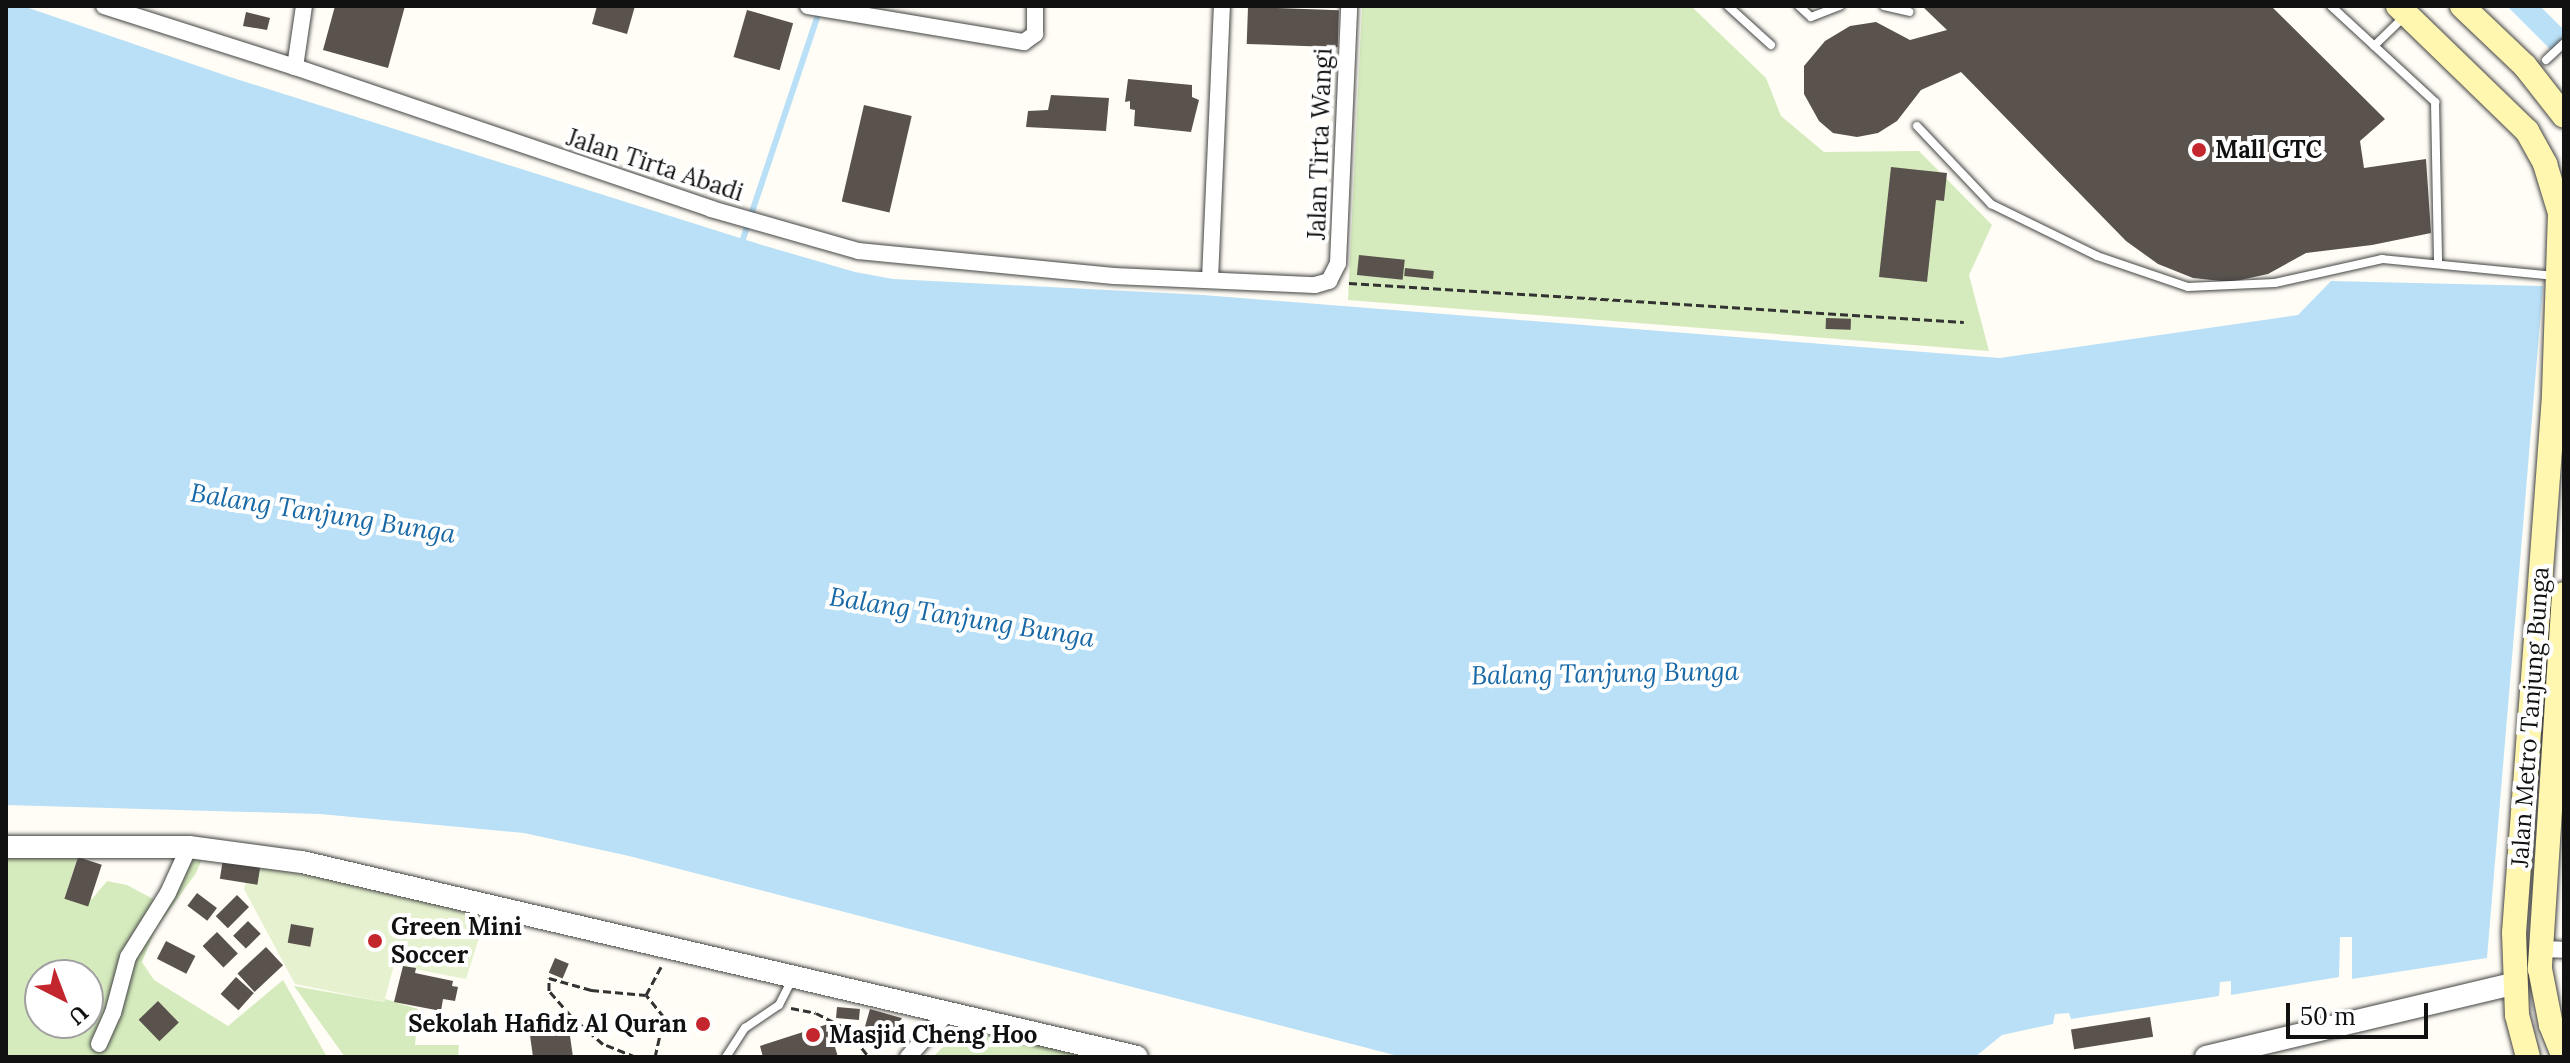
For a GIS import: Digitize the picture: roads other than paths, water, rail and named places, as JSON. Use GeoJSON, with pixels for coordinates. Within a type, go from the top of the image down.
{"type":"FeatureCollection","features":[{"type":"Feature","properties":{"kind":"main road"},"geometry":{"type":"LineString","coordinates":[[2462,6],[2525,66],[2564,116]]}},
{"type":"Feature","properties":{"kind":"main road","name":"Jalan Metro Tanjung Bunga"},"geometry":{"type":"LineString","coordinates":[[2402,10],[2515,117],[2539,150],[2560,213],[2561,277],[2514,933],[2517,1015],[2528,1057]]}},
{"type":"Feature","properties":{"kind":"main road","name":"Jalan Metro Tanjung Bunga"},"geometry":{"type":"LineString","coordinates":[[2564,594],[2552,950],[2546,1001],[2564,1057]]}},
{"type":"Feature","properties":{"kind":"street","name":"Jalan Tirta Abadi"},"geometry":{"type":"LineString","coordinates":[[104,6],[295,67],[711,209],[858,251],[1114,276],[1315,285],[1329,281]]}},
{"type":"Feature","properties":{"kind":"street"},"geometry":{"type":"LineString","coordinates":[[295,67],[304,6]]}},
{"type":"Feature","properties":{"kind":"street"},"geometry":{"type":"LineString","coordinates":[[808,6],[838,14],[1024,42],[1035,34],[1035,6]]}},
{"type":"Feature","properties":{"kind":"street"},"geometry":{"type":"LineString","coordinates":[[1210,279],[1222,6]]}},
{"type":"Feature","properties":{"kind":"street","name":"Jalan Tirta Wangi"},"geometry":{"type":"LineString","coordinates":[[1329,281],[1338,263],[1349,6]]}},
{"type":"Feature","properties":{"kind":"street"},"geometry":{"type":"LineString","coordinates":[[6,847],[189,847],[254,854],[365,875],[670,950],[1137,1057]]}},
{"type":"Feature","properties":{"kind":"street"},"geometry":{"type":"LineString","coordinates":[[99,1044],[113,1013],[128,957],[168,893],[189,847]]}},
{"type":"Feature","properties":{"kind":"street"},"geometry":{"type":"LineString","coordinates":[[2206,1057],[2516,983]]}},
{"type":"Feature","properties":{"kind":"street"},"geometry":{"type":"LineString","coordinates":[[908,1057],[947,1013]]}},
{"type":"Feature","properties":{"kind":"lane"},"geometry":{"type":"LineString","coordinates":[[1728,6],[1771,45]]}},
{"type":"Feature","properties":{"kind":"lane"},"geometry":{"type":"LineString","coordinates":[[1799,6],[1811,17],[1840,6]]}},
{"type":"Feature","properties":{"kind":"lane"},"geometry":{"type":"LineString","coordinates":[[1884,6],[1909,12]]}},
{"type":"Feature","properties":{"kind":"lane"},"geometry":{"type":"LineString","coordinates":[[2331,6],[2435,102],[2438,264]]}},
{"type":"Feature","properties":{"kind":"lane"},"geometry":{"type":"LineString","coordinates":[[2374,46],[2402,10]]}},
{"type":"Feature","properties":{"kind":"lane"},"geometry":{"type":"LineString","coordinates":[[2546,60],[2564,43]]}},
{"type":"Feature","properties":{"kind":"lane"},"geometry":{"type":"LineString","coordinates":[[1917,126],[1991,204],[2097,256],[2188,287],[2275,283],[2382,259],[2561,277]]}},
{"type":"Feature","properties":{"kind":"lane"},"geometry":{"type":"LineString","coordinates":[[726,1057],[745,1028],[779,1005],[794,976]]}},
{"type":"Feature","properties":{"kind":"water","name":"Balang Tanjung Bunga"},"geometry":{"type":"Polygon","coordinates":[[[6,6],[23,6],[230,77],[762,245],[855,272],[893,279],[1203,295],[2000,358],[2298,315],[2331,281],[2543,286],[2487,958],[2352,979],[2352,937],[2340,937],[2339,977],[2231,995],[2231,981],[2220,982],[2219,996],[2071,1019],[2069,1013],[2055,1014],[2053,1024],[2002,1035],[1975,1057],[1402,1057],[629,856],[524,833],[320,814],[6,805],[6,6]]]}},
{"type":"Feature","properties":{"kind":"water"},"geometry":{"type":"Polygon","coordinates":[[[2507,6],[2540,6],[2564,30],[2564,40],[2553,52],[2507,6]]]}},
{"type":"Feature","properties":{"kind":"waterway"},"geometry":{"type":"LineString","coordinates":[[743,239],[820,9]]}},
{"type":"Feature","properties":{"kind":"place","name":"Mall GTC"},"geometry":{"type":"Point","coordinates":[2199,150]}},
{"type":"Feature","properties":{"kind":"place","name":"Green Mini Soccer"},"geometry":{"type":"Point","coordinates":[375,941]}},
{"type":"Feature","properties":{"kind":"place","name":"Sekolah Hafidz Al Quran"},"geometry":{"type":"Point","coordinates":[703,1024]}},
{"type":"Feature","properties":{"kind":"place","name":"Masjid Cheng Hoo"},"geometry":{"type":"Point","coordinates":[813,1035]}}]}
